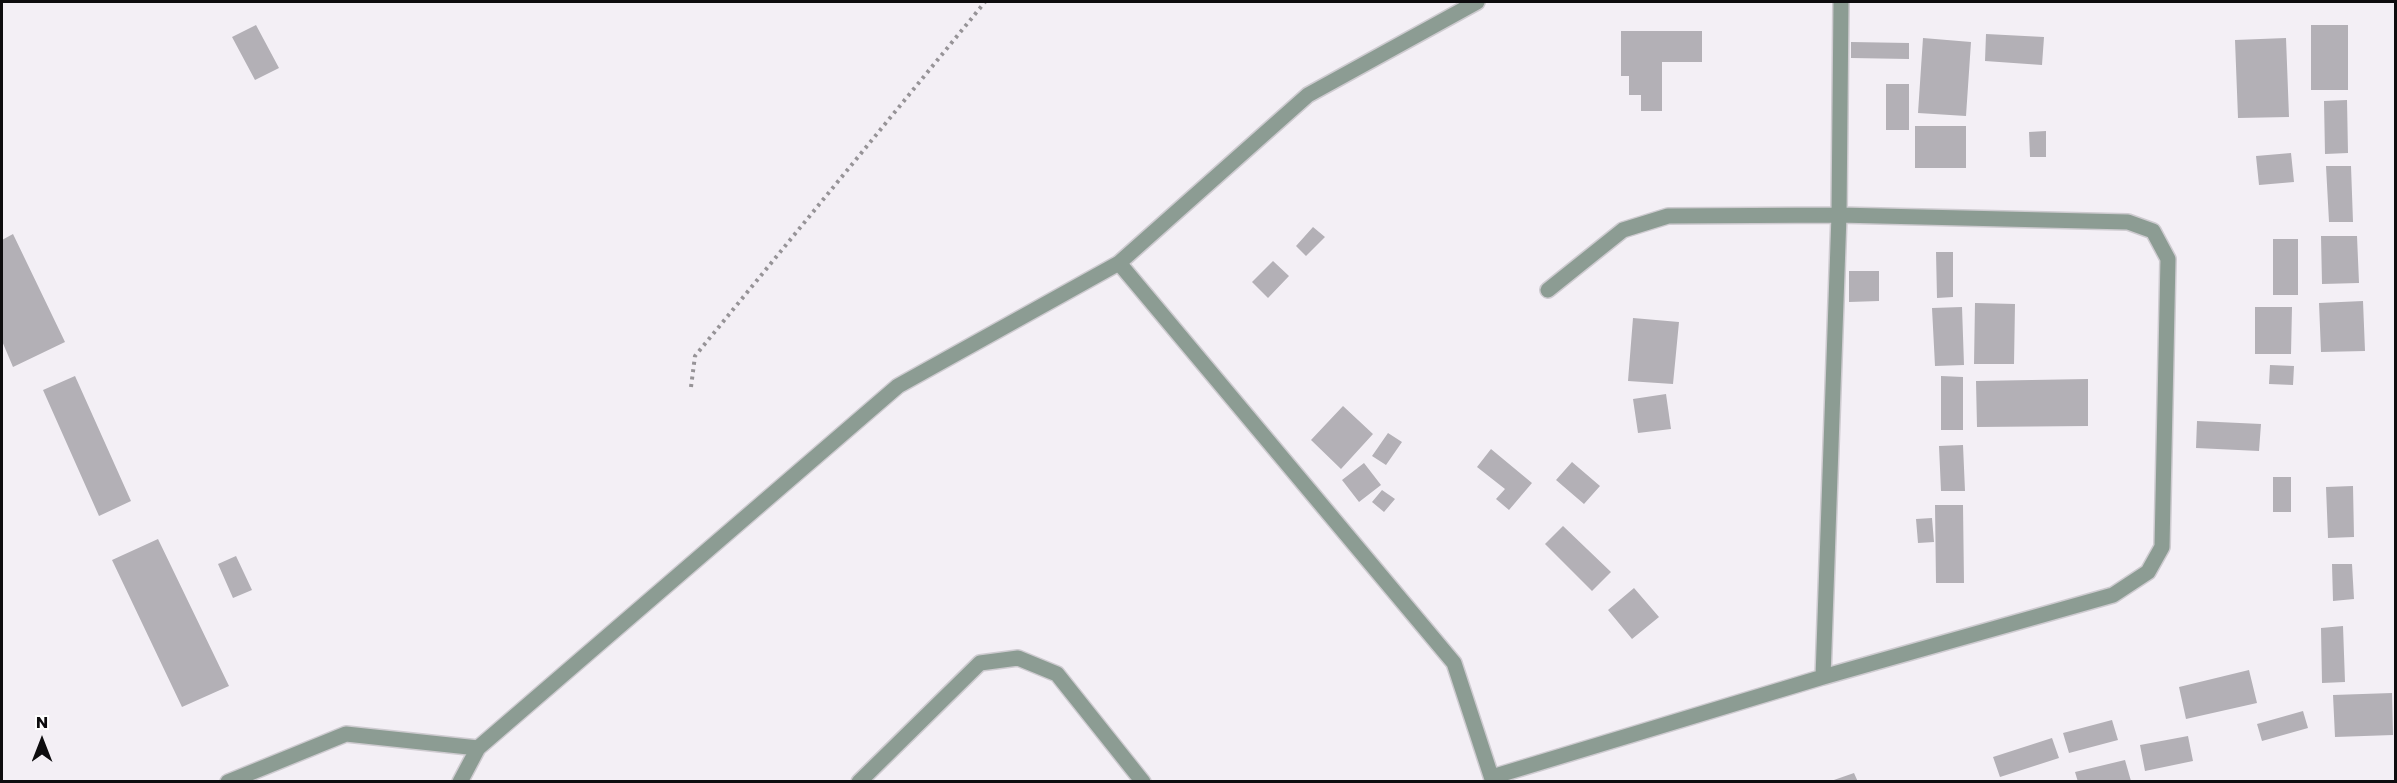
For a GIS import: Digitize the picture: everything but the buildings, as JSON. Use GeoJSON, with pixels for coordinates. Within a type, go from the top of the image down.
{"type":"FeatureCollection","features":[{"type":"Feature","properties":{"kind":"street"},"geometry":{"type":"LineString","coordinates":[[460,782],[478,748],[898,386],[1119,263],[1308,94],[1477,2]]}},
{"type":"Feature","properties":{"kind":"street"},"geometry":{"type":"LineString","coordinates":[[1824,677],[1839,215],[1841,2]]}},
{"type":"Feature","properties":{"kind":"street"},"geometry":{"type":"LineString","coordinates":[[1119,263],[1454,663],[1492,779],[1824,677],[2114,595],[2148,572],[2162,547],[2168,258],[2153,231],[2128,222],[1839,215],[1668,216],[1623,230],[1548,290]]}},
{"type":"Feature","properties":{"kind":"street"},"geometry":{"type":"LineString","coordinates":[[859,782],[980,663],[1018,658],[1057,674],[1143,782]]}},
{"type":"Feature","properties":{"kind":"street"},"geometry":{"type":"LineString","coordinates":[[228,782],[346,734],[478,748]]}},
{"type":"Feature","properties":{"kind":"path"},"geometry":{"type":"LineString","coordinates":[[691,387],[695,356],[985,2]]}}]}
